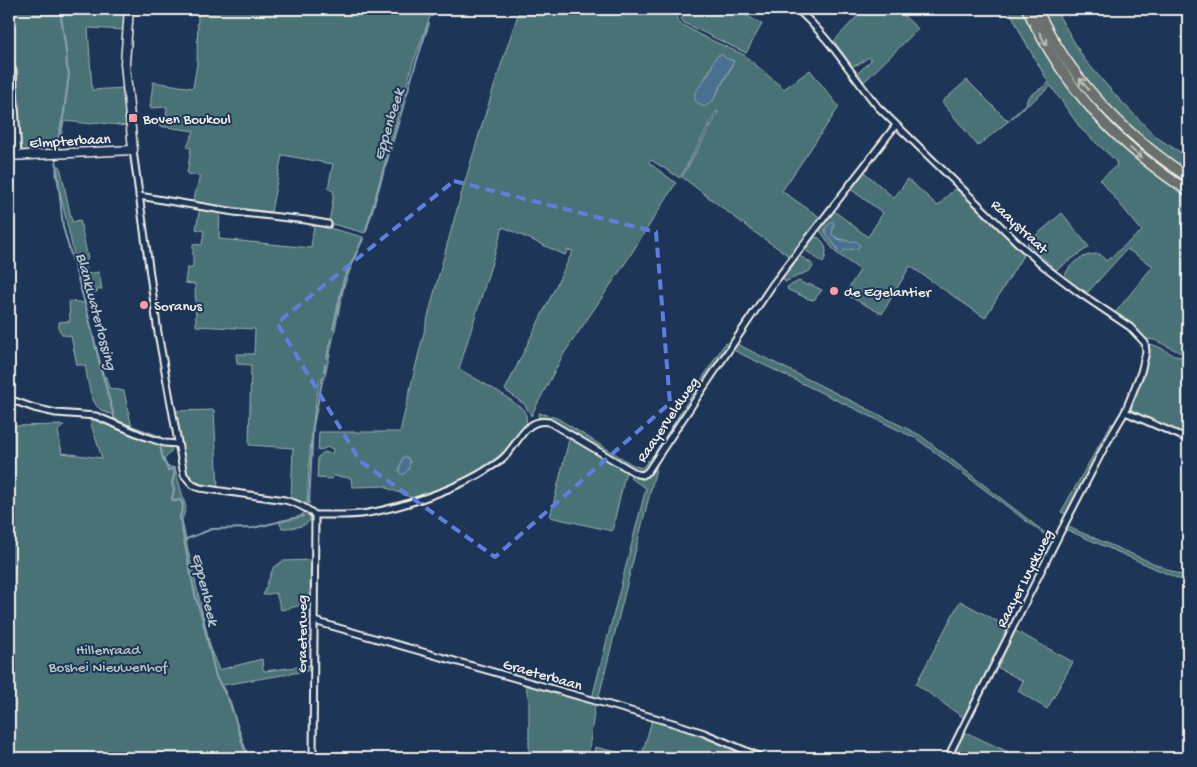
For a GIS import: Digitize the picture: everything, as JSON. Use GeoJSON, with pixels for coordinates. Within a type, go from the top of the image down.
{"type":"FeatureCollection","features":[{"type":"Feature","properties":{"kind":"highway"},"geometry":{"type":"LineString","coordinates":[[1027,9],[1060,68],[1093,113],[1134,151],[1187,182]]}},
{"type":"Feature","properties":{"kind":"highway"},"geometry":{"type":"LineString","coordinates":[[1037,9],[1060,52],[1091,94],[1133,136],[1187,182]]}},
{"type":"Feature","properties":{"kind":"street"},"geometry":{"type":"LineString","coordinates":[[129,9],[125,63],[132,150],[158,333],[184,475],[193,485],[215,491],[285,500],[296,503],[312,513]]}},
{"type":"Feature","properties":{"kind":"street","name":"Raaystraat"},"geometry":{"type":"LineString","coordinates":[[797,9],[824,35],[878,107],[1026,250],[1078,292],[1130,327],[1145,343],[1146,352],[1141,372],[1125,412]]}},
{"type":"Feature","properties":{"kind":"street"},"geometry":{"type":"LineString","coordinates":[[9,63],[13,71],[18,156]]}},
{"type":"Feature","properties":{"kind":"street","name":"Raayerveldweg"},"geometry":{"type":"LineString","coordinates":[[312,513],[367,514],[402,505],[464,483],[502,460],[528,426],[542,421],[549,422],[636,474],[642,475],[648,472],[773,284],[896,125]]}},
{"type":"Feature","properties":{"kind":"street","name":"Elmpterbaan"},"geometry":{"type":"LineString","coordinates":[[9,156],[132,150]]}},
{"type":"Feature","properties":{"kind":"street"},"geometry":{"type":"LineString","coordinates":[[139,196],[328,224]]}},
{"type":"Feature","properties":{"kind":"street"},"geometry":{"type":"LineString","coordinates":[[9,399],[56,413],[96,416],[146,437],[165,443],[177,444]]}},
{"type":"Feature","properties":{"kind":"street"},"geometry":{"type":"LineString","coordinates":[[1125,412],[1188,439]]}},
{"type":"Feature","properties":{"kind":"street","name":"Raayer Luyckweg"},"geometry":{"type":"LineString","coordinates":[[949,758],[1060,533],[1105,446],[1125,412]]}},
{"type":"Feature","properties":{"kind":"street","name":"Graeterweg"},"geometry":{"type":"LineString","coordinates":[[312,513],[314,621],[313,758]]}},
{"type":"Feature","properties":{"kind":"street","name":"Graeterbaan"},"geometry":{"type":"LineString","coordinates":[[314,621],[673,723],[704,733],[763,758]]}},
{"type":"Feature","properties":{"kind":"highlighted area"},"geometry":{"type":"Polygon","coordinates":[[[454,181],[656,232],[670,403],[495,557],[360,461],[277,323],[454,181]]]}},
{"type":"Feature","properties":{"kind":"green space"},"geometry":{"type":"Polygon","coordinates":[[[9,9],[126,9],[124,30],[88,28],[92,90],[123,88],[127,126],[64,121],[58,153],[20,152],[17,75],[9,60],[9,9]]]}},
{"type":"Feature","properties":{"kind":"green space"},"geometry":{"type":"Polygon","coordinates":[[[198,9],[433,9],[413,63],[365,233],[329,223],[334,192],[328,188],[333,164],[282,155],[271,212],[193,202],[200,176],[187,174],[191,148],[187,147],[194,131],[159,126],[159,119],[166,120],[167,107],[150,108],[153,82],[193,88],[197,64],[198,9]]]}},
{"type":"Feature","properties":{"kind":"green space"},"geometry":{"type":"Polygon","coordinates":[[[520,9],[682,9],[677,18],[678,22],[700,35],[744,55],[784,89],[810,70],[839,107],[782,191],[821,218],[791,257],[754,232],[682,177],[717,115],[717,111],[680,178],[651,160],[649,163],[676,183],[624,265],[563,355],[531,416],[525,405],[505,390],[573,251],[568,250],[565,255],[503,227],[459,369],[499,392],[522,408],[526,415],[527,426],[506,454],[486,469],[434,493],[415,499],[387,488],[387,486],[352,487],[351,478],[334,476],[331,479],[317,478],[318,457],[324,452],[332,454],[333,449],[328,447],[318,451],[319,432],[400,432],[454,219],[502,61],[520,9]],[[712,66],[700,87],[712,102],[732,66],[712,66]]]}},
{"type":"Feature","properties":{"kind":"green space"},"geometry":{"type":"Polygon","coordinates":[[[687,9],[734,9],[762,24],[746,53],[684,23],[681,19],[687,9]]]}},
{"type":"Feature","properties":{"kind":"green space"},"geometry":{"type":"Polygon","coordinates":[[[864,9],[897,9],[918,29],[864,82],[858,73],[871,60],[869,57],[859,64],[852,66],[834,41],[864,9]]]}},
{"type":"Feature","properties":{"kind":"green space"},"geometry":{"type":"Polygon","coordinates":[[[1009,9],[1022,9],[1042,48],[1067,86],[1111,138],[1157,176],[1188,197],[1188,352],[1179,352],[1155,340],[1146,339],[1114,314],[1153,266],[1127,249],[1088,292],[1076,287],[1065,277],[1070,267],[1078,260],[1089,255],[1100,254],[1106,261],[1142,231],[1100,180],[1117,165],[1115,160],[1081,129],[1051,86],[978,146],[942,102],[967,80],[1008,121],[1026,104],[1028,97],[1049,83],[1009,9]]]}},
{"type":"Feature","properties":{"kind":"green space"},"geometry":{"type":"Polygon","coordinates":[[[1041,9],[1055,9],[1084,59],[1156,137],[1183,154],[1188,145],[1188,160],[1179,163],[1173,161],[1139,136],[1115,115],[1071,60],[1041,9]]]}},
{"type":"Feature","properties":{"kind":"green space"},"geometry":{"type":"Polygon","coordinates":[[[56,166],[60,166],[72,222],[80,220],[88,259],[86,260],[87,274],[99,272],[102,289],[97,290],[97,292],[83,294],[56,175],[56,166]]]}},
{"type":"Feature","properties":{"kind":"green space"},"geometry":{"type":"Polygon","coordinates":[[[863,171],[894,198],[908,179],[938,206],[955,188],[1025,252],[985,318],[910,266],[882,314],[845,294],[860,270],[835,252],[819,229],[833,210],[868,237],[883,213],[849,188],[863,171]],[[834,225],[826,232],[841,253],[844,250],[858,248],[852,242],[837,238],[832,234],[834,225]]]}},
{"type":"Feature","properties":{"kind":"green space"},"geometry":{"type":"Polygon","coordinates":[[[200,208],[220,211],[219,239],[311,248],[314,224],[363,237],[344,286],[324,379],[320,379],[312,426],[307,505],[291,498],[293,448],[249,445],[251,365],[237,364],[236,354],[254,354],[255,329],[196,326],[195,284],[185,283],[187,268],[193,268],[193,244],[202,245],[204,231],[196,229],[200,208]]]}},
{"type":"Feature","properties":{"kind":"green space"},"geometry":{"type":"Polygon","coordinates":[[[1062,213],[1089,247],[1056,270],[1027,243],[1062,213]]]}},
{"type":"Feature","properties":{"kind":"green space"},"geometry":{"type":"Polygon","coordinates":[[[818,237],[826,249],[823,263],[805,250],[814,238],[818,237]]]}},
{"type":"Feature","properties":{"kind":"green space"},"geometry":{"type":"Polygon","coordinates":[[[800,256],[811,263],[813,266],[811,270],[785,282],[783,279],[800,256]]]}},
{"type":"Feature","properties":{"kind":"green space"},"geometry":{"type":"Polygon","coordinates":[[[799,281],[822,290],[814,300],[788,290],[787,287],[799,281]]]}},
{"type":"Feature","properties":{"kind":"green space"},"geometry":{"type":"Polygon","coordinates":[[[69,301],[85,303],[102,375],[106,377],[109,388],[124,391],[132,428],[116,422],[113,414],[105,412],[95,403],[89,388],[85,365],[77,365],[71,336],[63,335],[59,330],[59,322],[70,321],[69,301]]]}},
{"type":"Feature","properties":{"kind":"green space"},"geometry":{"type":"Polygon","coordinates":[[[725,343],[729,345],[658,457],[644,472],[641,473],[630,469],[555,422],[538,419],[539,413],[557,418],[633,465],[642,468],[654,454],[725,343]]]}},
{"type":"Feature","properties":{"kind":"green space"},"geometry":{"type":"Polygon","coordinates":[[[735,343],[920,435],[1053,539],[1053,541],[917,439],[731,349],[735,343]]]}},
{"type":"Feature","properties":{"kind":"green space"},"geometry":{"type":"Polygon","coordinates":[[[1147,344],[1158,346],[1177,356],[1188,357],[1188,437],[1136,414],[1132,410],[1131,403],[1147,344]]]}},
{"type":"Feature","properties":{"kind":"green space"},"geometry":{"type":"Polygon","coordinates":[[[214,410],[218,489],[201,486],[186,474],[174,411],[214,410]]]}},
{"type":"Feature","properties":{"kind":"green space","name":"Hillenraad Boshei Nieuwenhof"},"geometry":{"type":"Polygon","coordinates":[[[89,418],[149,441],[168,445],[172,450],[164,460],[167,466],[175,468],[186,508],[182,520],[187,545],[211,650],[219,670],[262,659],[265,671],[312,665],[312,670],[223,685],[249,758],[9,758],[9,426],[64,425],[58,431],[62,453],[102,458],[89,418]]]}},
{"type":"Feature","properties":{"kind":"green space"},"geometry":{"type":"Polygon","coordinates":[[[1116,423],[1066,514],[1061,512],[1111,424],[1116,423]]]}},
{"type":"Feature","properties":{"kind":"green space"},"geometry":{"type":"Polygon","coordinates":[[[570,436],[626,471],[612,531],[550,517],[570,436]]]}},
{"type":"Feature","properties":{"kind":"green space"},"geometry":{"type":"Polygon","coordinates":[[[657,465],[598,700],[592,698],[646,488],[630,478],[632,474],[641,477],[647,476],[657,465]]]}},
{"type":"Feature","properties":{"kind":"green space"},"geometry":{"type":"Polygon","coordinates":[[[305,512],[309,514],[311,519],[308,522],[298,527],[282,528],[279,521],[299,517],[305,512]]]}},
{"type":"Feature","properties":{"kind":"green space"},"geometry":{"type":"Polygon","coordinates":[[[1066,526],[1188,578],[1188,583],[1065,529],[1066,526]]]}},
{"type":"Feature","properties":{"kind":"green space"},"geometry":{"type":"Polygon","coordinates":[[[311,560],[310,603],[281,610],[276,593],[263,595],[273,568],[283,561],[311,560]]]}},
{"type":"Feature","properties":{"kind":"green space"},"geometry":{"type":"Polygon","coordinates":[[[960,601],[1010,628],[964,718],[916,684],[960,601]]]}},
{"type":"Feature","properties":{"kind":"green space"},"geometry":{"type":"Polygon","coordinates":[[[1014,630],[1073,662],[1047,709],[1018,691],[1023,681],[995,666],[1014,630]]]}},
{"type":"Feature","properties":{"kind":"green space"},"geometry":{"type":"Polygon","coordinates":[[[525,684],[595,705],[588,758],[529,758],[529,700],[525,684]]]}},
{"type":"Feature","properties":{"kind":"green space"},"geometry":{"type":"Polygon","coordinates":[[[652,720],[706,737],[758,758],[641,758],[652,720]]]}},
{"type":"Feature","properties":{"kind":"green space"},"geometry":{"type":"Polygon","coordinates":[[[963,731],[1021,758],[952,758],[963,731]]]}},
{"type":"Feature","properties":{"kind":"green space"},"geometry":{"type":"Polygon","coordinates":[[[595,747],[641,758],[593,758],[595,747]]]}},
{"type":"Feature","properties":{"kind":"water"},"geometry":{"type":"Polygon","coordinates":[[[718,55],[723,55],[725,58],[734,61],[712,102],[704,107],[695,101],[695,93],[711,70],[713,62],[718,55]]]}},
{"type":"Feature","properties":{"kind":"water"},"geometry":{"type":"Polygon","coordinates":[[[832,221],[834,222],[832,234],[837,239],[843,241],[856,241],[860,245],[858,248],[845,250],[841,253],[839,251],[825,229],[832,221]]]}},
{"type":"Feature","properties":{"kind":"water"},"geometry":{"type":"Polygon","coordinates":[[[403,457],[407,457],[410,462],[409,469],[403,475],[399,470],[403,457]]]}},
{"type":"Feature","properties":{"kind":"waterway","name":"Blankwaterlossing"},"geometry":{"type":"LineString","coordinates":[[56,150],[69,74],[60,9]]}},
{"type":"Feature","properties":{"kind":"waterway","name":"Eppenbeek"},"geometry":{"type":"LineString","coordinates":[[432,16],[435,9]]}},
{"type":"Feature","properties":{"kind":"waterway","name":"Eppenbeek"},"geometry":{"type":"LineString","coordinates":[[366,231],[429,23]]}},
{"type":"Feature","properties":{"kind":"waterway","name":"Blankwaterlossing"},"geometry":{"type":"LineString","coordinates":[[56,158],[63,227],[115,420],[161,437]]}},
{"type":"Feature","properties":{"kind":"waterway","name":"Eppenbeek"},"geometry":{"type":"LineString","coordinates":[[333,329],[344,279],[363,239]]}},
{"type":"Feature","properties":{"kind":"waterway","name":"Eppenbeek"},"geometry":{"type":"LineString","coordinates":[[327,358],[331,339]]}},
{"type":"Feature","properties":{"kind":"waterway","name":"Eppenbeek"},"geometry":{"type":"LineString","coordinates":[[324,371],[325,365]]}},
{"type":"Feature","properties":{"kind":"waterway","name":"Eppenbeek"},"geometry":{"type":"LineString","coordinates":[[309,503],[313,426],[323,377]]}},
{"type":"Feature","properties":{"kind":"waterway","name":"Blankwaterlossing"},"geometry":{"type":"LineString","coordinates":[[160,444],[162,456],[168,470],[174,469],[175,471],[172,483],[174,490],[172,499],[182,502],[183,507],[180,517],[184,540]]}},
{"type":"Feature","properties":{"kind":"waterway","name":"Eppenbeek"},"geometry":{"type":"LineString","coordinates":[[247,758],[230,702],[216,677],[195,595],[184,540],[212,529],[253,528],[303,516]]}},
{"type":"Feature","properties":{"kind":"place","name":"Boven Boukoul"},"geometry":{"type":"Point","coordinates":[133,118]}},
{"type":"Feature","properties":{"kind":"place","name":"de Egelantier"},"geometry":{"type":"Point","coordinates":[834,291]}},
{"type":"Feature","properties":{"kind":"place","name":"Soranus"},"geometry":{"type":"Point","coordinates":[144,305]}}]}
